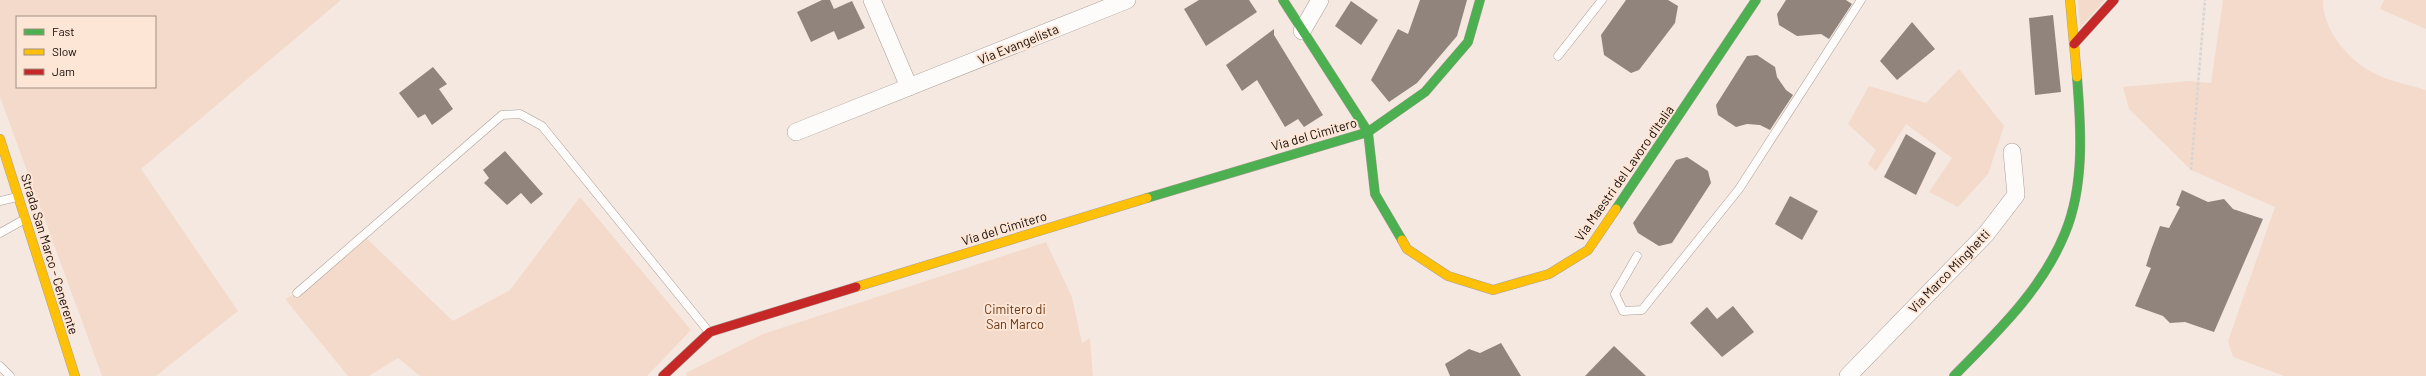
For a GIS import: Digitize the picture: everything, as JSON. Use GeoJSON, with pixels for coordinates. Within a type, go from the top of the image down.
{"type":"FeatureCollection","features":[{"type":"Feature","properties":{"kind":"street"},"geometry":{"type":"LineString","coordinates":[[872,0],[909,87]]}},
{"type":"Feature","properties":{"kind":"street","name":"Via Evangelista"},"geometry":{"type":"LineString","coordinates":[[796,132],[1127,0]]}},
{"type":"Feature","properties":{"kind":"street"},"geometry":{"type":"LineString","coordinates":[[1282,0],[1368,132]]}},
{"type":"Feature","properties":{"kind":"street"},"geometry":{"type":"LineString","coordinates":[[1302,31],[1320,0]]}},
{"type":"Feature","properties":{"kind":"street","name":"Via del Cimitero"},"geometry":{"type":"LineString","coordinates":[[663,376],[710,332],[1113,208],[1368,132],[1425,92],[1468,42],[1480,0]]}},
{"type":"Feature","properties":{"kind":"street","name":"Via Maestri del Lavoro d'Italia"},"geometry":{"type":"LineString","coordinates":[[1368,132],[1375,194],[1407,249],[1448,276],[1493,290],[1549,274],[1588,250],[1715,64],[1756,0]]}},
{"type":"Feature","properties":{"kind":"street"},"geometry":{"type":"LineString","coordinates":[[1954,376],[2027,298],[2052,260],[2066,230],[2078,178],[2080,132],[2070,0]]}},
{"type":"Feature","properties":{"kind":"street"},"geometry":{"type":"LineString","coordinates":[[2074,44],[2114,0]]}},
{"type":"Feature","properties":{"kind":"street","name":"Strada San Marco - Cenerente"},"geometry":{"type":"LineString","coordinates":[[0,139],[75,376]]}},
{"type":"Feature","properties":{"kind":"street","name":"Via Marco Minghetti"},"geometry":{"type":"LineString","coordinates":[[1848,376],[1986,234],[2016,195],[2012,152]]}},
{"type":"Feature","properties":{"kind":"lane"},"geometry":{"type":"LineString","coordinates":[[1558,56],[1602,0]]}},
{"type":"Feature","properties":{"kind":"lane"},"geometry":{"type":"LineString","coordinates":[[1637,256],[1615,294],[1624,311],[1642,310],[1739,189],[1861,0]]}},
{"type":"Feature","properties":{"kind":"lane"},"geometry":{"type":"LineString","coordinates":[[297,293],[502,115],[520,114],[542,126],[710,332]]}},
{"type":"Feature","properties":{"kind":"lane"},"geometry":{"type":"LineString","coordinates":[[0,200],[19,197]]}},
{"type":"Feature","properties":{"kind":"lane"},"geometry":{"type":"LineString","coordinates":[[0,233],[25,219]]}},
{"type":"Feature","properties":{"kind":"lane"},"geometry":{"type":"LineString","coordinates":[[0,366],[10,376]]}},
{"type":"Feature","properties":{"kind":"path"},"geometry":{"type":"LineString","coordinates":[[2191,170],[2205,0]]}},
{"type":"Feature","properties":{"kind":"green space"},"geometry":{"type":"Polygon","coordinates":[[[0,0],[341,0],[141,169],[238,311],[156,376],[102,376],[0,97],[0,0]]]}},
{"type":"Feature","properties":{"kind":"green space"},"geometry":{"type":"Polygon","coordinates":[[[2078,0],[2105,0],[2080,28],[2078,0]]]}},
{"type":"Feature","properties":{"kind":"green space"},"geometry":{"type":"Polygon","coordinates":[[[2223,0],[2323,0],[2327,23],[2333,34],[2340,45],[2358,63],[2368,70],[2396,82],[2426,90],[2426,376],[2284,376],[2233,357],[2228,341],[2275,207],[2191,170],[2129,109],[2123,87],[2189,81],[2211,83],[2223,0]]]}},
{"type":"Feature","properties":{"kind":"green space"},"geometry":{"type":"Polygon","coordinates":[[[2384,0],[2426,0],[2426,29],[2380,9],[2384,0]]]}},
{"type":"Feature","properties":{"kind":"green space"},"geometry":{"type":"Polygon","coordinates":[[[1959,69],[2004,126],[1988,174],[1958,207],[1929,192],[1952,158],[1906,124],[1876,171],[1868,164],[1876,150],[1848,124],[1869,86],[1926,103],[1959,69]]]}},
{"type":"Feature","properties":{"kind":"green space"},"geometry":{"type":"Polygon","coordinates":[[[580,197],[691,330],[647,376],[420,376],[398,358],[369,376],[348,376],[285,299],[297,293],[363,235],[453,321],[510,290],[580,197]]]}},
{"type":"Feature","properties":{"kind":"green space","name":"Cimitero di San Marco"},"geometry":{"type":"Polygon","coordinates":[[[1046,242],[1072,297],[1082,343],[1090,338],[1093,376],[687,376],[686,373],[763,334],[1046,242]]]}},
{"type":"Feature","properties":{"kind":"building"},"geometry":{"type":"Polygon","coordinates":[[[822,0],[830,0],[834,9],[852,1],[865,28],[838,40],[834,31],[811,42],[797,12],[822,0]]]}},
{"type":"Feature","properties":{"kind":"building"},"geometry":{"type":"Polygon","coordinates":[[[1199,0],[1249,0],[1257,12],[1206,46],[1184,9],[1199,0]]]}},
{"type":"Feature","properties":{"kind":"building"},"geometry":{"type":"Polygon","coordinates":[[[1420,0],[1467,0],[1457,36],[1417,83],[1389,102],[1371,80],[1398,29],[1408,34],[1420,0]]]}},
{"type":"Feature","properties":{"kind":"building"},"geometry":{"type":"Polygon","coordinates":[[[1626,0],[1668,0],[1678,6],[1675,23],[1639,70],[1631,73],[1604,55],[1601,35],[1626,0]]]}},
{"type":"Feature","properties":{"kind":"building"},"geometry":{"type":"Polygon","coordinates":[[[1786,0],[1846,0],[1852,4],[1829,39],[1821,34],[1797,36],[1779,25],[1777,14],[1786,0]]]}},
{"type":"Feature","properties":{"kind":"building"},"geometry":{"type":"Polygon","coordinates":[[[1351,1],[1378,20],[1361,45],[1335,26],[1351,1]]]}},
{"type":"Feature","properties":{"kind":"building"},"geometry":{"type":"Polygon","coordinates":[[[2053,15],[2061,92],[2035,95],[2029,18],[2053,15]]]}},
{"type":"Feature","properties":{"kind":"building"},"geometry":{"type":"Polygon","coordinates":[[[1912,22],[1935,49],[1897,80],[1880,61],[1912,22]]]}},
{"type":"Feature","properties":{"kind":"building"},"geometry":{"type":"Polygon","coordinates":[[[1274,29],[1274,35],[1323,115],[1304,127],[1298,119],[1285,127],[1257,80],[1242,91],[1226,65],[1274,29]]]}},
{"type":"Feature","properties":{"kind":"building"},"geometry":{"type":"Polygon","coordinates":[[[1757,55],[1775,67],[1777,77],[1786,90],[1793,95],[1770,130],[1760,125],[1747,124],[1736,127],[1718,115],[1716,105],[1747,56],[1757,55]]]}},
{"type":"Feature","properties":{"kind":"building"},"geometry":{"type":"Polygon","coordinates":[[[433,67],[447,84],[439,89],[453,109],[432,125],[425,114],[418,118],[399,93],[433,67]]]}},
{"type":"Feature","properties":{"kind":"building"},"geometry":{"type":"Polygon","coordinates":[[[1906,134],[1936,153],[1916,195],[1884,177],[1906,134]]]}},
{"type":"Feature","properties":{"kind":"building"},"geometry":{"type":"Polygon","coordinates":[[[505,151],[543,194],[531,204],[521,193],[507,205],[484,183],[489,178],[483,170],[505,151]]]}},
{"type":"Feature","properties":{"kind":"building"},"geometry":{"type":"Polygon","coordinates":[[[1687,157],[1708,171],[1711,183],[1672,243],[1659,246],[1638,233],[1633,223],[1676,160],[1687,157]]]}},
{"type":"Feature","properties":{"kind":"building"},"geometry":{"type":"Polygon","coordinates":[[[2182,190],[2208,202],[2224,199],[2233,209],[2263,219],[2214,332],[2185,322],[2170,323],[2163,316],[2135,306],[2151,268],[2146,266],[2160,226],[2169,228],[2180,207],[2176,205],[2182,190]]]}},
{"type":"Feature","properties":{"kind":"building"},"geometry":{"type":"Polygon","coordinates":[[[1790,196],[1818,211],[1802,240],[1775,224],[1790,196]]]}},
{"type":"Feature","properties":{"kind":"building"},"geometry":{"type":"Polygon","coordinates":[[[1733,306],[1754,332],[1722,357],[1690,323],[1707,307],[1717,319],[1733,306]]]}},
{"type":"Feature","properties":{"kind":"building"},"geometry":{"type":"Polygon","coordinates":[[[1501,343],[1521,376],[1450,376],[1445,364],[1469,349],[1480,353],[1501,343]]]}},
{"type":"Feature","properties":{"kind":"building"},"geometry":{"type":"Polygon","coordinates":[[[1614,346],[1646,376],[1585,376],[1614,346]]]}},
{"type":"Feature","properties":{"kind":"traffic: fast"},"geometry":{"type":"LineString","coordinates":[[1283,0],[1368,132],[1375,194],[1402,240]]}},
{"type":"Feature","properties":{"kind":"traffic: fast"},"geometry":{"type":"LineString","coordinates":[[1147,198],[1368,132],[1425,92],[1468,42],[1480,0]]}},
{"type":"Feature","properties":{"kind":"traffic: fast"},"geometry":{"type":"LineString","coordinates":[[1616,209],[1756,0]]}},
{"type":"Feature","properties":{"kind":"traffic: fast"},"geometry":{"type":"LineString","coordinates":[[1954,376],[2002,327],[2031,292],[2055,254],[2065,233],[2076,195],[2079,176],[2080,116],[2077,77]]}},
{"type":"Feature","properties":{"kind":"traffic: slow"},"geometry":{"type":"LineString","coordinates":[[2070,0],[2077,77]]}},
{"type":"Feature","properties":{"kind":"traffic: slow"},"geometry":{"type":"LineString","coordinates":[[0,139],[75,376]]}},
{"type":"Feature","properties":{"kind":"traffic: slow"},"geometry":{"type":"LineString","coordinates":[[856,287],[1147,198]]}},
{"type":"Feature","properties":{"kind":"traffic: slow"},"geometry":{"type":"LineString","coordinates":[[1402,240],[1407,249],[1448,276],[1493,290],[1549,274],[1588,250],[1616,209]]}},
{"type":"Feature","properties":{"kind":"traffic: jam"},"geometry":{"type":"LineString","coordinates":[[2074,44],[2114,0]]}},
{"type":"Feature","properties":{"kind":"traffic: jam"},"geometry":{"type":"LineString","coordinates":[[663,376],[710,332],[856,287]]}}]}
